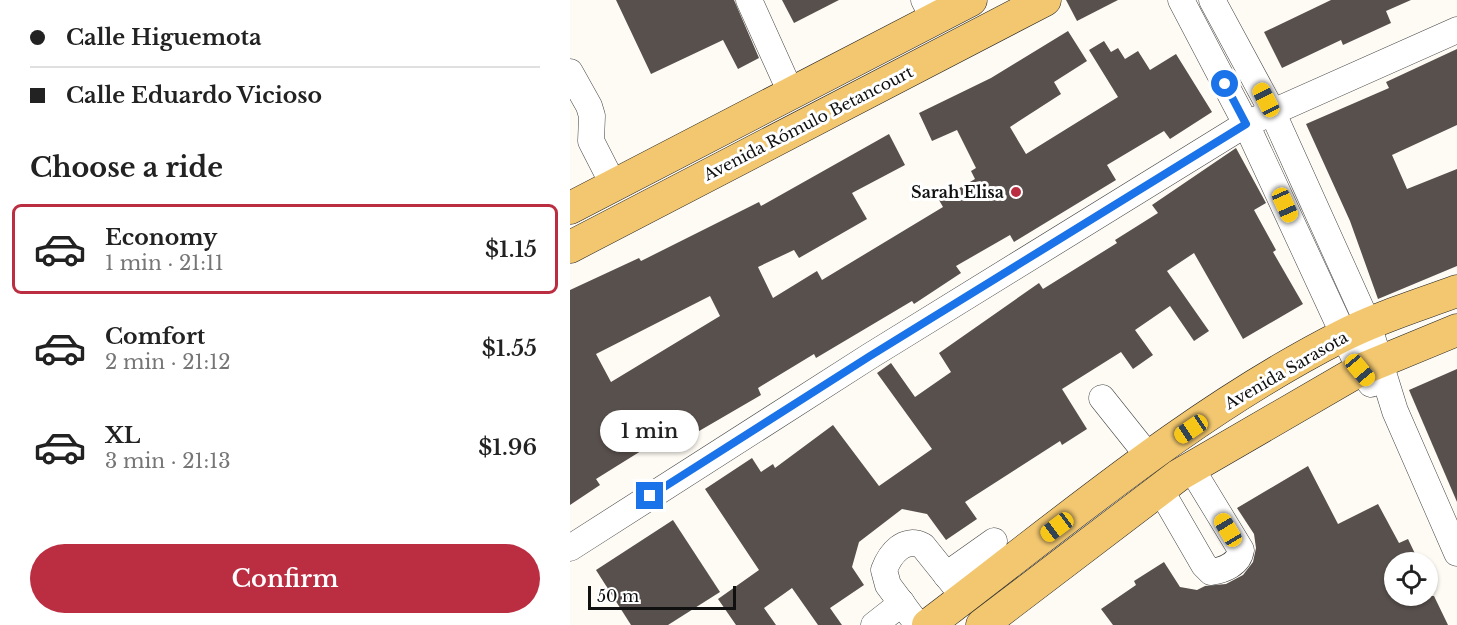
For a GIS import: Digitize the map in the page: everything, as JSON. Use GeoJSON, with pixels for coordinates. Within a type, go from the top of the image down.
{"type":"FeatureCollection","features":[{"type":"Feature","properties":{"kind":"main road","name":"Avenida Rómulo Betancourt"},"geometry":{"type":"LineString","coordinates":[[570,208],[791,93],[929,10],[971,0]]}},
{"type":"Feature","properties":{"kind":"main road","name":"Avenida Rómulo Betancourt"},"geometry":{"type":"LineString","coordinates":[[570,246],[1045,0]]}},
{"type":"Feature","properties":{"kind":"main road","name":"Avenida Sarasota"},"geometry":{"type":"LineString","coordinates":[[927,625],[955,586],[1258,383],[1356,330],[1457,291]]}},
{"type":"Feature","properties":{"kind":"main road"},"geometry":{"type":"LineString","coordinates":[[982,625],[1160,489],[1191,468],[1370,366],[1457,330]]}},
{"type":"Feature","properties":{"kind":"street"},"geometry":{"type":"LineString","coordinates":[[749,0],[791,93]]}},
{"type":"Feature","properties":{"kind":"street"},"geometry":{"type":"LineString","coordinates":[[1180,0],[1356,330]]}},
{"type":"Feature","properties":{"kind":"street"},"geometry":{"type":"LineString","coordinates":[[1212,0],[1272,111],[1370,366],[1395,411],[1457,553]]}},
{"type":"Feature","properties":{"kind":"street"},"geometry":{"type":"LineString","coordinates":[[570,548],[870,356],[1246,124],[1457,30]]}},
{"type":"Feature","properties":{"kind":"street"},"geometry":{"type":"LineString","coordinates":[[570,72],[589,106],[592,116],[591,141],[614,186]]}},
{"type":"Feature","properties":{"kind":"street"},"geometry":{"type":"LineString","coordinates":[[1102,398],[1149,457]]}},
{"type":"Feature","properties":{"kind":"street"},"geometry":{"type":"LineString","coordinates":[[1160,489],[1204,566],[1211,572],[1234,563],[1241,550],[1191,468]]}},
{"type":"Feature","properties":{"kind":"street"},"geometry":{"type":"LineString","coordinates":[[918,625],[888,585],[884,570],[895,550],[906,544],[917,543],[923,546],[955,586],[994,541]]}},
{"type":"Feature","properties":{"kind":"street"},"geometry":{"type":"LineString","coordinates":[[874,625],[902,603]]}},
{"type":"Feature","properties":{"kind":"building"},"geometry":{"type":"Polygon","coordinates":[[[616,0],[734,0],[759,58],[738,69],[723,40],[651,74],[616,0]]]}},
{"type":"Feature","properties":{"kind":"building"},"geometry":{"type":"Polygon","coordinates":[[[782,0],[839,0],[794,23],[782,0]]]}},
{"type":"Feature","properties":{"kind":"building"},"geometry":{"type":"Polygon","coordinates":[[[1066,0],[1118,0],[1077,21],[1066,0]]]}},
{"type":"Feature","properties":{"kind":"building"},"geometry":{"type":"Polygon","coordinates":[[[1331,0],[1411,0],[1386,11],[1391,23],[1343,45],[1341,40],[1282,68],[1264,32],[1331,0]]]}},
{"type":"Feature","properties":{"kind":"building"},"geometry":{"type":"Polygon","coordinates":[[[1068,31],[1087,61],[1054,82],[1061,94],[1010,127],[1026,154],[1118,97],[1089,50],[1104,41],[1111,52],[1118,48],[1125,59],[1138,51],[1150,70],[1176,54],[1212,112],[1170,139],[1164,131],[1107,165],[1116,180],[1014,242],[1010,235],[956,266],[961,273],[914,304],[912,301],[816,358],[814,354],[758,388],[761,395],[663,452],[657,441],[596,479],[600,485],[570,505],[570,290],[639,258],[641,261],[759,202],[761,206],[889,134],[905,165],[852,193],[867,219],[799,258],[794,250],[758,267],[773,298],[817,271],[822,280],[943,207],[939,200],[975,179],[971,171],[976,168],[957,130],[932,141],[919,113],[991,78],[1068,31]],[[710,296],[596,354],[611,382],[720,316],[710,296]]]}},
{"type":"Feature","properties":{"kind":"building"},"geometry":{"type":"Polygon","coordinates":[[[1457,49],[1457,125],[1392,155],[1407,189],[1457,169],[1457,266],[1378,299],[1350,221],[1306,124],[1389,88],[1386,82],[1457,49]]]}},
{"type":"Feature","properties":{"kind":"building"},"geometry":{"type":"Polygon","coordinates":[[[1236,148],[1266,203],[1254,210],[1276,250],[1273,252],[1303,304],[1243,339],[1194,253],[1167,271],[1209,331],[1194,341],[1170,306],[1135,330],[1153,355],[1133,369],[1121,352],[1062,389],[1087,429],[1062,445],[1060,441],[965,502],[977,519],[946,540],[927,514],[902,509],[859,542],[852,567],[864,585],[830,608],[842,625],[818,625],[792,588],[764,608],[776,625],[736,625],[718,599],[759,570],[705,489],[752,458],[761,472],[773,464],[775,468],[833,425],[879,486],[932,449],[877,373],[891,363],[915,397],[951,372],[939,353],[1039,283],[1043,289],[1117,243],[1115,240],[1158,213],[1152,205],[1236,148]]]}},
{"type":"Feature","properties":{"kind":"building"},"geometry":{"type":"Polygon","coordinates":[[[1457,369],[1457,502],[1409,390],[1457,369]]]}},
{"type":"Feature","properties":{"kind":"building"},"geometry":{"type":"Polygon","coordinates":[[[1308,466],[1338,524],[1378,504],[1399,543],[1408,539],[1414,552],[1384,552],[1384,606],[1438,604],[1448,625],[1113,625],[1101,609],[1136,585],[1134,581],[1164,562],[1180,587],[1197,590],[1205,586],[1226,584],[1243,575],[1253,562],[1256,548],[1254,534],[1237,508],[1308,466]]]}},
{"type":"Feature","properties":{"kind":"building"},"geometry":{"type":"Polygon","coordinates":[[[673,520],[720,592],[668,625],[631,625],[596,570],[673,520]]]}},
{"type":"Feature","properties":{"kind":"place","name":"Sarah Elisa"},"geometry":{"type":"Point","coordinates":[1016,192]}},
{"type":"Feature","properties":{"kind":"route"},"geometry":{"type":"LineString","coordinates":[[650,496],[870,356],[1246,124],[1225,84]]}}]}
